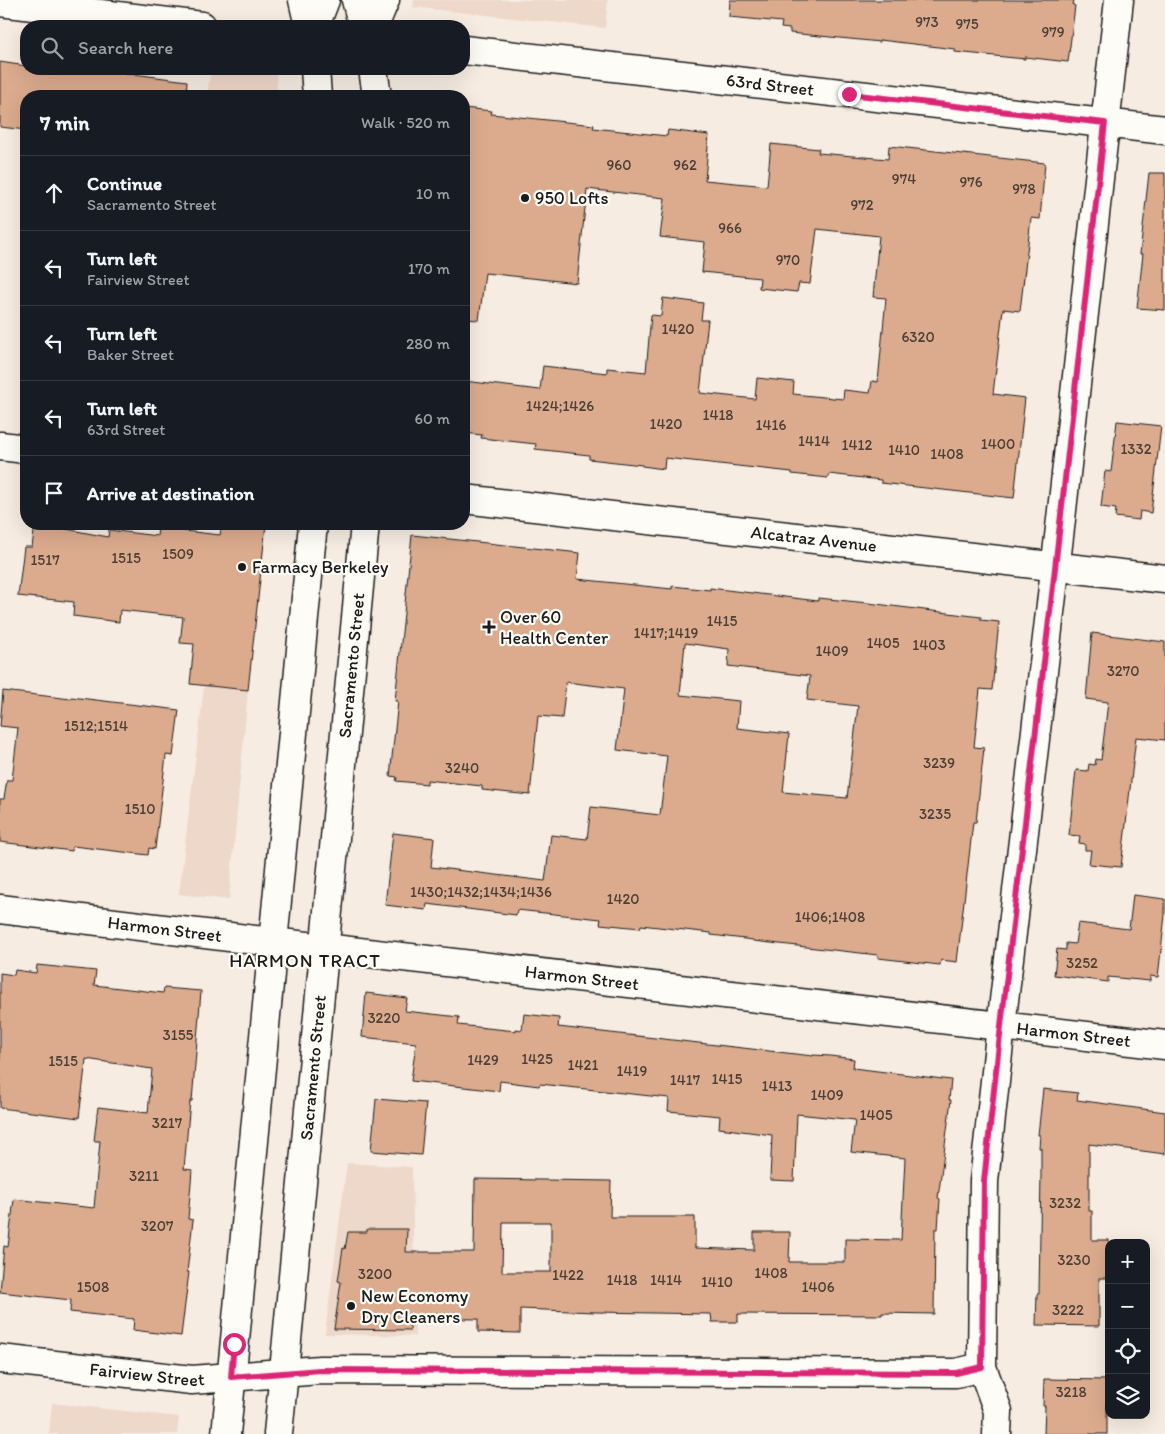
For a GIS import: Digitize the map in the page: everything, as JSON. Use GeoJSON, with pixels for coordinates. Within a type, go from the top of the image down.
{"type":"FeatureCollection","features":[{"type":"Feature","properties":{"kind":"street"},"geometry":{"type":"LineString","coordinates":[[303,0],[308,20]]}},
{"type":"Feature","properties":{"kind":"street"},"geometry":{"type":"LineString","coordinates":[[318,20],[325,0]]}},
{"type":"Feature","properties":{"kind":"street"},"geometry":{"type":"LineString","coordinates":[[356,0],[361,20]]}},
{"type":"Feature","properties":{"kind":"street"},"geometry":{"type":"LineString","coordinates":[[377,20],[385,0]]}},
{"type":"Feature","properties":{"kind":"street"},"geometry":{"type":"LineString","coordinates":[[997,1434],[998,1411],[982,1367],[984,1181],[1119,0]]}},
{"type":"Feature","properties":{"kind":"street"},"geometry":{"type":"LineString","coordinates":[[0,2],[152,20]]}},
{"type":"Feature","properties":{"kind":"street","name":"63rd Street"},"geometry":{"type":"LineString","coordinates":[[470,51],[1165,130]]}},
{"type":"Feature","properties":{"kind":"street"},"geometry":{"type":"LineString","coordinates":[[315,75],[317,90]]}},
{"type":"Feature","properties":{"kind":"street"},"geometry":{"type":"LineString","coordinates":[[374,75],[376,90]]}},
{"type":"Feature","properties":{"kind":"street"},"geometry":{"type":"LineString","coordinates":[[0,446],[20,448]]}},
{"type":"Feature","properties":{"kind":"street","name":"Alcatraz Avenue"},"geometry":{"type":"LineString","coordinates":[[470,500],[1165,579]]}},
{"type":"Feature","properties":{"kind":"street"},"geometry":{"type":"LineString","coordinates":[[226,1434],[272,942],[313,530]]}},
{"type":"Feature","properties":{"kind":"street","name":"Sacramento Street"},"geometry":{"type":"LineString","coordinates":[[278,1434],[364,530]]}},
{"type":"Feature","properties":{"kind":"street","name":"Harmon Street"},"geometry":{"type":"LineString","coordinates":[[0,909],[1165,1045]]}},
{"type":"Feature","properties":{"kind":"street","name":"Fairview Street"},"geometry":{"type":"LineString","coordinates":[[0,1359],[192,1380],[320,1370],[956,1373],[982,1367]]}},
{"type":"Feature","properties":{"kind":"shaded area"},"geometry":{"type":"Polygon","coordinates":[[[414,0],[608,0],[605,28],[413,7],[414,0]]]}},
{"type":"Feature","properties":{"kind":"shaded area"},"geometry":{"type":"Polygon","coordinates":[[[210,75],[276,75],[277,90],[208,90],[210,75]]]}},
{"type":"Feature","properties":{"kind":"shaded area"},"geometry":{"type":"Polygon","coordinates":[[[221,530],[266,530],[248,690],[229,900],[179,894],[221,530]]]}},
{"type":"Feature","properties":{"kind":"shaded area"},"geometry":{"type":"Polygon","coordinates":[[[347,1163],[412,1167],[415,1336],[325,1334],[347,1163]]]}},
{"type":"Feature","properties":{"kind":"shaded area"},"geometry":{"type":"Polygon","coordinates":[[[52,1403],[179,1417],[177,1434],[49,1434],[52,1403]]]}},
{"type":"Feature","properties":{"kind":"building"},"geometry":{"type":"Polygon","coordinates":[[[730,0],[1074,0],[1073,5],[1075,6],[1068,62],[955,52],[955,49],[880,40],[880,42],[790,33],[790,29],[781,28],[782,22],[729,17],[730,0]]]}},
{"type":"Feature","properties":{"kind":"building"},"geometry":{"type":"Polygon","coordinates":[[[0,62],[20,65],[20,75],[141,75],[187,81],[186,90],[20,90],[20,129],[0,127],[0,62]]]}},
{"type":"Feature","properties":{"kind":"building"},"geometry":{"type":"Polygon","coordinates":[[[470,109],[492,111],[491,114],[594,125],[593,128],[667,136],[668,130],[709,135],[705,180],[767,186],[771,144],[819,149],[818,153],[888,159],[889,146],[1045,163],[1040,219],[1031,218],[1020,311],[1003,309],[993,394],[1025,398],[1014,498],[881,483],[881,480],[829,474],[828,478],[792,474],[792,472],[665,458],[664,469],[589,459],[589,455],[535,449],[536,444],[481,438],[482,435],[470,434],[470,382],[540,390],[543,366],[607,373],[607,368],[646,372],[651,315],[661,316],[663,298],[703,303],[701,320],[708,320],[700,393],[755,399],[757,378],[794,382],[793,394],[843,399],[844,390],[870,393],[872,381],[878,382],[886,298],[873,297],[879,236],[817,229],[810,284],[799,283],[797,292],[759,288],[760,278],[702,272],[705,242],[660,237],[665,198],[587,189],[577,283],[485,273],[479,320],[470,319],[470,109]]]}},
{"type":"Feature","properties":{"kind":"building"},"geometry":{"type":"Polygon","coordinates":[[[1149,173],[1165,173],[1165,310],[1137,308],[1143,254],[1140,254],[1149,173]]]}},
{"type":"Feature","properties":{"kind":"building"},"geometry":{"type":"Polygon","coordinates":[[[1117,421],[1161,426],[1151,513],[1140,511],[1139,520],[1115,517],[1116,509],[1101,507],[1105,471],[1111,472],[1117,421]]]}},
{"type":"Feature","properties":{"kind":"building"},"geometry":{"type":"Polygon","coordinates":[[[34,530],[71,530],[108,537],[109,530],[157,536],[158,530],[220,535],[221,530],[265,530],[248,690],[190,684],[194,644],[180,643],[183,617],[120,610],[119,622],[73,616],[74,602],[18,596],[24,547],[32,547],[34,530]]]}},
{"type":"Feature","properties":{"kind":"building"},"geometry":{"type":"Polygon","coordinates":[[[412,535],[580,553],[577,579],[672,589],[672,586],[710,590],[710,588],[818,601],[818,598],[868,603],[981,617],[981,620],[999,622],[992,690],[980,689],[974,747],[984,748],[976,822],[973,822],[957,962],[941,960],[940,965],[878,958],[878,955],[753,941],[711,935],[711,933],[641,925],[640,928],[600,924],[601,919],[517,910],[516,915],[427,904],[426,910],[385,905],[393,833],[434,838],[431,867],[545,881],[551,835],[587,839],[591,807],[660,815],[667,756],[617,750],[624,689],[566,682],[562,718],[538,716],[530,795],[482,790],[482,786],[427,780],[427,784],[396,781],[397,777],[390,776],[398,701],[395,701],[412,535]],[[685,643],[680,695],[739,701],[737,728],[789,734],[783,792],[847,798],[858,706],[807,700],[810,676],[728,666],[729,649],[685,643]]]}},
{"type":"Feature","properties":{"kind":"building"},"geometry":{"type":"Polygon","coordinates":[[[1092,633],[1165,642],[1165,740],[1136,737],[1121,867],[1089,864],[1091,850],[1085,850],[1085,844],[1079,843],[1080,836],[1069,835],[1076,770],[1088,771],[1089,764],[1095,765],[1096,759],[1101,760],[1108,702],[1086,699],[1092,633]]]}},
{"type":"Feature","properties":{"kind":"building"},"geometry":{"type":"Polygon","coordinates":[[[3,691],[179,710],[173,756],[166,755],[155,849],[149,848],[148,855],[73,846],[72,851],[0,842],[0,799],[4,799],[7,780],[12,780],[18,728],[0,726],[3,691]]]}},
{"type":"Feature","properties":{"kind":"building"},"geometry":{"type":"Polygon","coordinates":[[[1133,895],[1165,899],[1158,977],[1150,976],[1150,981],[1108,977],[1108,982],[1054,975],[1057,949],[1066,950],[1066,943],[1075,944],[1078,923],[1129,929],[1133,895]]]}},
{"type":"Feature","properties":{"kind":"building"},"geometry":{"type":"Polygon","coordinates":[[[37,965],[96,971],[94,985],[163,993],[164,988],[201,991],[184,1169],[192,1170],[188,1219],[193,1220],[181,1336],[133,1330],[134,1319],[70,1312],[71,1300],[0,1292],[4,1246],[8,1247],[14,1199],[94,1208],[100,1141],[94,1141],[98,1107],[148,1113],[152,1069],[86,1059],[79,1118],[0,1108],[0,973],[14,975],[15,970],[36,973],[37,965]]]}},
{"type":"Feature","properties":{"kind":"building"},"geometry":{"type":"Polygon","coordinates":[[[366,993],[407,998],[405,1011],[459,1017],[458,1025],[522,1030],[524,1014],[559,1018],[558,1027],[854,1059],[853,1068],[951,1080],[949,1100],[951,1100],[938,1198],[940,1199],[938,1229],[935,1229],[934,1314],[738,1314],[738,1322],[712,1322],[711,1314],[520,1309],[520,1333],[478,1332],[478,1319],[410,1318],[410,1330],[334,1329],[341,1282],[338,1281],[343,1248],[345,1249],[348,1232],[367,1232],[367,1229],[407,1229],[406,1252],[474,1252],[475,1179],[611,1181],[610,1217],[695,1217],[695,1248],[754,1250],[754,1232],[790,1232],[789,1262],[845,1262],[845,1239],[901,1240],[905,1158],[851,1152],[855,1120],[797,1114],[794,1181],[770,1180],[772,1135],[719,1128],[720,1116],[668,1111],[669,1098],[500,1081],[499,1091],[411,1081],[416,1043],[362,1037],[366,993]],[[503,1222],[502,1272],[551,1272],[551,1222],[503,1222]]]}},
{"type":"Feature","properties":{"kind":"building"},"geometry":{"type":"Polygon","coordinates":[[[1043,1089],[1078,1093],[1077,1100],[1165,1112],[1165,1154],[1089,1144],[1089,1211],[1092,1211],[1092,1240],[1105,1240],[1105,1278],[1099,1278],[1099,1326],[1036,1325],[1037,1294],[1039,1294],[1041,1173],[1040,1135],[1038,1135],[1043,1089]]]}},
{"type":"Feature","properties":{"kind":"building"},"geometry":{"type":"Polygon","coordinates":[[[376,1099],[426,1103],[421,1155],[371,1151],[376,1099]]]}},
{"type":"Feature","properties":{"kind":"building"},"geometry":{"type":"Polygon","coordinates":[[[1044,1379],[1105,1380],[1107,1434],[1044,1434],[1045,1406],[1043,1406],[1044,1379]]]}},
{"type":"Feature","properties":{"kind":"place","name":"950 Lofts"},"geometry":{"type":"Point","coordinates":[525,198]}},
{"type":"Feature","properties":{"kind":"place","name":"Farmacy Berkeley"},"geometry":{"type":"Point","coordinates":[242,567]}},
{"type":"Feature","properties":{"kind":"place","name":"Over 60 Health Center"},"geometry":{"type":"Point","coordinates":[489,627]}},
{"type":"Feature","properties":{"kind":"place","name":"New Economy Dry Cleaners"},"geometry":{"type":"Point","coordinates":[351,1306]}},
{"type":"Feature","properties":{"kind":"district","name":"HARMON TRACT"},"geometry":{"type":"Point","coordinates":[305,960]}},
{"type":"Feature","properties":{"kind":"route"},"geometry":{"type":"LineString","coordinates":[[234,1344],[231,1377],[320,1370],[956,1373],[982,1367],[984,1181],[1105,123],[849,94]]}}]}
